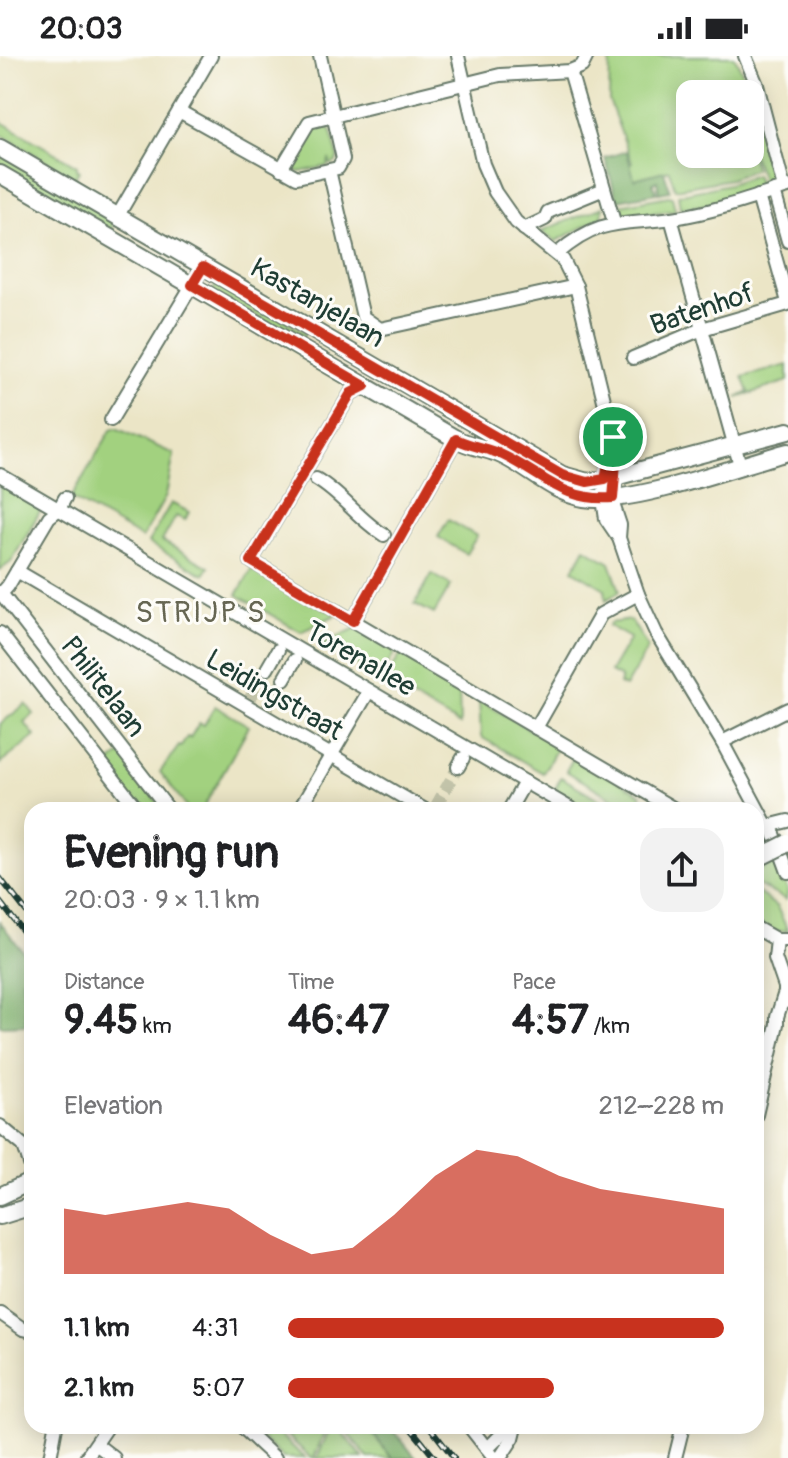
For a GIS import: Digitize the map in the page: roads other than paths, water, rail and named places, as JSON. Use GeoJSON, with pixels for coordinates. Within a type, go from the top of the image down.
{"type":"FeatureCollection","features":[{"type":"Feature","properties":{"kind":"main road","name":"Kastanjelaan"},"geometry":{"type":"LineString","coordinates":[[0,148],[562,475],[587,482],[610,478],[788,431]]}},
{"type":"Feature","properties":{"kind":"main road","name":"Kastanjelaan"},"geometry":{"type":"LineString","coordinates":[[0,174],[456,439],[498,453],[567,493],[585,498],[608,498]]}},
{"type":"Feature","properties":{"kind":"main road"},"geometry":{"type":"LineString","coordinates":[[608,498],[652,490],[788,452]]}},
{"type":"Feature","properties":{"kind":"main road"},"geometry":{"type":"LineString","coordinates":[[764,843],[788,832]]}},
{"type":"Feature","properties":{"kind":"main road"},"geometry":{"type":"LineString","coordinates":[[764,857],[786,852]]}},
{"type":"Feature","properties":{"kind":"main road"},"geometry":{"type":"LineString","coordinates":[[0,1196],[24,1185]]}},
{"type":"Feature","properties":{"kind":"main road"},"geometry":{"type":"LineString","coordinates":[[0,1216],[24,1208]]}},
{"type":"Feature","properties":{"kind":"street"},"geometry":{"type":"LineString","coordinates":[[117,217],[211,56]]}},
{"type":"Feature","properties":{"kind":"street"},"geometry":{"type":"LineString","coordinates":[[180,109],[297,177],[341,166],[343,159],[320,56]]}},
{"type":"Feature","properties":{"kind":"street"},"geometry":{"type":"LineString","coordinates":[[458,56],[483,164],[491,184],[508,214],[557,254],[568,267],[576,286],[613,437],[608,498],[620,525],[619,538],[638,594],[656,633],[722,742],[750,802]]}},
{"type":"Feature","properties":{"kind":"street"},"geometry":{"type":"LineString","coordinates":[[281,169],[309,122],[513,72],[570,71],[582,66],[587,56]]}},
{"type":"Feature","properties":{"kind":"street"},"geometry":{"type":"LineString","coordinates":[[745,56],[757,85],[782,189],[788,241]]}},
{"type":"Feature","properties":{"kind":"street"},"geometry":{"type":"LineString","coordinates":[[570,71],[614,222]]}},
{"type":"Feature","properties":{"kind":"street"},"geometry":{"type":"LineString","coordinates":[[329,170],[364,319],[380,329],[576,286]]}},
{"type":"Feature","properties":{"kind":"street"},"geometry":{"type":"LineString","coordinates":[[524,229],[545,219],[548,212],[604,189]]}},
{"type":"Feature","properties":{"kind":"street"},"geometry":{"type":"LineString","coordinates":[[557,254],[594,229],[614,222],[671,218],[782,189]]}},
{"type":"Feature","properties":{"kind":"street","name":"Batenhof"},"geometry":{"type":"LineString","coordinates":[[633,358],[702,329],[788,303],[758,196]]}},
{"type":"Feature","properties":{"kind":"street"},"geometry":{"type":"LineString","coordinates":[[671,218],[740,465]]}},
{"type":"Feature","properties":{"kind":"street"},"geometry":{"type":"LineString","coordinates":[[111,420],[203,267]]}},
{"type":"Feature","properties":{"kind":"street"},"geometry":{"type":"LineString","coordinates":[[329,488],[312,479],[323,488],[322,491],[300,478],[351,393],[365,386]]}},
{"type":"Feature","properties":{"kind":"street"},"geometry":{"type":"LineString","coordinates":[[353,621],[456,439]]}},
{"type":"Feature","properties":{"kind":"street","name":"Torenallee"},"geometry":{"type":"LineString","coordinates":[[0,475],[62,504],[369,691],[559,802]]}},
{"type":"Feature","properties":{"kind":"street","name":"Torenallee"},"geometry":{"type":"LineString","coordinates":[[300,478],[251,561],[662,802]]}},
{"type":"Feature","properties":{"kind":"street"},"geometry":{"type":"LineString","coordinates":[[316,479],[363,521],[399,539]]}},
{"type":"Feature","properties":{"kind":"street"},"geometry":{"type":"LineString","coordinates":[[1,594],[49,517],[62,504]]}},
{"type":"Feature","properties":{"kind":"street"},"geometry":{"type":"LineString","coordinates":[[372,526],[384,535]]}},
{"type":"Feature","properties":{"kind":"street","name":"Leidingstraat"},"geometry":{"type":"LineString","coordinates":[[17,571],[248,701],[332,755],[418,802]]}},
{"type":"Feature","properties":{"kind":"street","name":"Philitelaan"},"geometry":{"type":"LineString","coordinates":[[1,594],[163,802]]}},
{"type":"Feature","properties":{"kind":"street"},"geometry":{"type":"LineString","coordinates":[[536,728],[601,614],[638,594]]}},
{"type":"Feature","properties":{"kind":"street","name":"Philitelaan"},"geometry":{"type":"LineString","coordinates":[[0,633],[132,802]]}},
{"type":"Feature","properties":{"kind":"street","name":"Torenallee"},"geometry":{"type":"LineString","coordinates":[[267,669],[278,650]]}},
{"type":"Feature","properties":{"kind":"street","name":"Torenallee"},"geometry":{"type":"LineString","coordinates":[[284,679],[295,660]]}},
{"type":"Feature","properties":{"kind":"street"},"geometry":{"type":"LineString","coordinates":[[304,802],[369,691]]}},
{"type":"Feature","properties":{"kind":"street"},"geometry":{"type":"LineString","coordinates":[[722,742],[788,709]]}},
{"type":"Feature","properties":{"kind":"street"},"geometry":{"type":"LineString","coordinates":[[514,802],[525,782]]}},
{"type":"Feature","properties":{"kind":"street"},"geometry":{"type":"LineString","coordinates":[[764,827],[788,821]]}},
{"type":"Feature","properties":{"kind":"street"},"geometry":{"type":"LineString","coordinates":[[764,830],[777,855],[786,852],[788,872]]}},
{"type":"Feature","properties":{"kind":"street"},"geometry":{"type":"LineString","coordinates":[[764,932],[783,940],[775,953],[785,987],[777,1017],[780,1028],[764,1080]]}},
{"type":"Feature","properties":{"kind":"street"},"geometry":{"type":"LineString","coordinates":[[764,1052],[770,1053]]}},
{"type":"Feature","properties":{"kind":"street"},"geometry":{"type":"LineString","coordinates":[[0,1126],[16,1132],[24,1143]]}},
{"type":"Feature","properties":{"kind":"street"},"geometry":{"type":"LineString","coordinates":[[0,1313],[24,1329]]}},
{"type":"Feature","properties":{"kind":"street"},"geometry":{"type":"LineString","coordinates":[[50,1458],[54,1434]]}},
{"type":"Feature","properties":{"kind":"street"},"geometry":{"type":"LineString","coordinates":[[86,1458],[103,1434]]}},
{"type":"Feature","properties":{"kind":"street"},"geometry":{"type":"LineString","coordinates":[[250,1434],[275,1458]]}},
{"type":"Feature","properties":{"kind":"street"},"geometry":{"type":"LineString","coordinates":[[476,1434],[494,1455]]}},
{"type":"Feature","properties":{"kind":"street"},"geometry":{"type":"LineString","coordinates":[[494,1455],[506,1434]]}},
{"type":"Feature","properties":{"kind":"street"},"geometry":{"type":"LineString","coordinates":[[494,1455],[514,1434]]}},
{"type":"Feature","properties":{"kind":"street"},"geometry":{"type":"LineString","coordinates":[[675,1458],[681,1434]]}},
{"type":"Feature","properties":{"kind":"street"},"geometry":{"type":"LineString","coordinates":[[96,1444],[114,1458]]}},
{"type":"Feature","properties":{"kind":"tunnel"},"geometry":{"type":"LineString","coordinates":[[250,698],[267,669]]}},
{"type":"Feature","properties":{"kind":"tunnel"},"geometry":{"type":"LineString","coordinates":[[267,708],[284,679]]}},
{"type":"Feature","properties":{"kind":"tunnel"},"geometry":{"type":"LineString","coordinates":[[438,802],[458,767]]}},
{"type":"Feature","properties":{"kind":"railway"},"geometry":{"type":"LineString","coordinates":[[0,878],[24,909]]}},
{"type":"Feature","properties":{"kind":"railway"},"geometry":{"type":"LineString","coordinates":[[0,902],[24,933]]}},
{"type":"Feature","properties":{"kind":"railway"},"geometry":{"type":"LineString","coordinates":[[416,1434],[435,1458]]}},
{"type":"Feature","properties":{"kind":"railway"},"geometry":{"type":"LineString","coordinates":[[435,1434],[454,1458]]}},
{"type":"Feature","properties":{"kind":"district","name":"STRIJP S"},"geometry":{"type":"Point","coordinates":[201,612]}}]}
